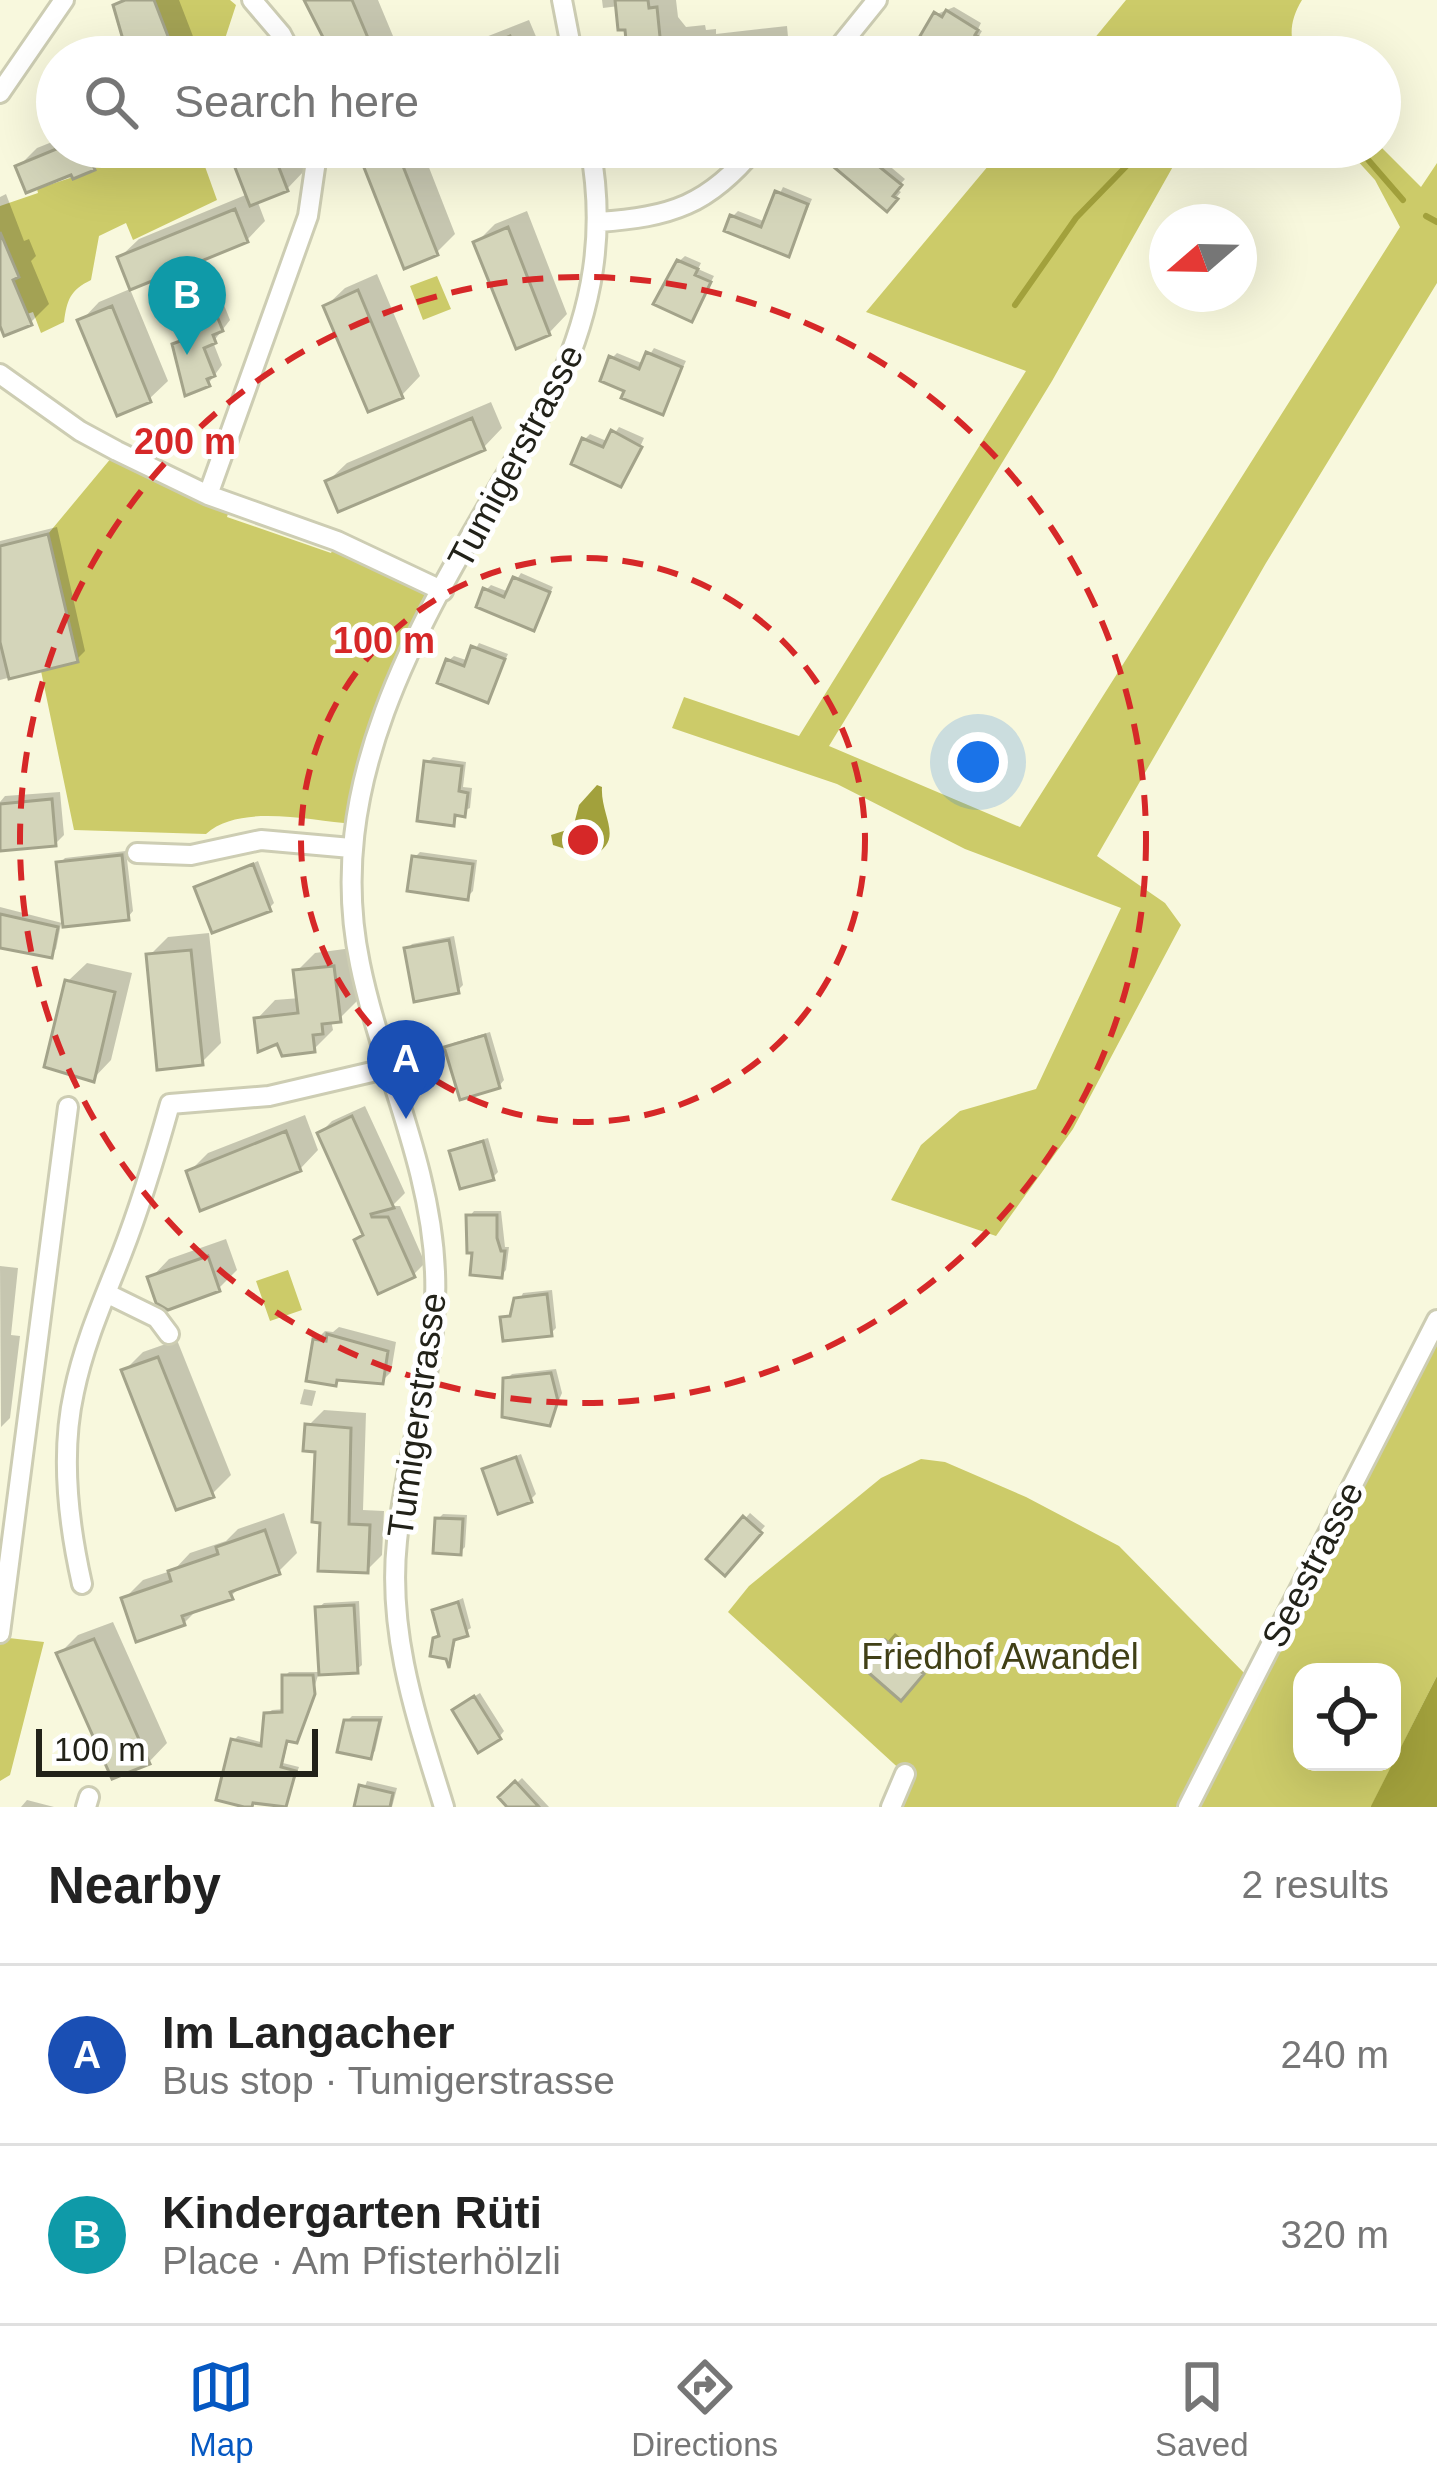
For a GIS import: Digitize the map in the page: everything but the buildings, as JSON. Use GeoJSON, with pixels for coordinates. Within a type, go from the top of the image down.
{"type":"FeatureCollection","features":[{"type":"Feature","properties":{"kind":"street"},"geometry":{"type":"LineString","coordinates":[[39,36],[64,0]]}},
{"type":"Feature","properties":{"kind":"street"},"geometry":{"type":"LineString","coordinates":[[252,0],[282,36]]}},
{"type":"Feature","properties":{"kind":"street"},"geometry":{"type":"LineString","coordinates":[[562,0],[569,36]]}},
{"type":"Feature","properties":{"kind":"street"},"geometry":{"type":"LineString","coordinates":[[848,36],[877,0]]}},
{"type":"Feature","properties":{"kind":"street"},"geometry":{"type":"LineString","coordinates":[[0,94],[36,41]]}},
{"type":"Feature","properties":{"kind":"street"},"geometry":{"type":"LineString","coordinates":[[208,495],[308,216],[315,168]]}},
{"type":"Feature","properties":{"kind":"street","name":"Tumigerstrasse"},"geometry":{"type":"LineString","coordinates":[[443,1807],[397,1639],[397,1542],[431,1345],[435,1274],[421,1174],[358,957],[351,848],[365,762],[387,700],[579,337],[592,289],[598,223],[592,168]]}},
{"type":"Feature","properties":{"kind":"street"},"geometry":{"type":"LineString","coordinates":[[598,223],[652,218],[697,202],[739,168]]}},
{"type":"Feature","properties":{"kind":"street"},"geometry":{"type":"LineString","coordinates":[[0,374],[80,430],[208,495],[337,541],[442,591]]}},
{"type":"Feature","properties":{"kind":"street"},"geometry":{"type":"LineString","coordinates":[[136,853],[191,855],[261,840],[297,854],[351,848]]}},
{"type":"Feature","properties":{"kind":"street"},"geometry":{"type":"LineString","coordinates":[[82,1584],[68,1512],[73,1396],[89,1334],[170,1104],[269,1096],[389,1068]]}},
{"type":"Feature","properties":{"kind":"street"},"geometry":{"type":"LineString","coordinates":[[0,1633],[68,1107]]}},
{"type":"Feature","properties":{"kind":"street"},"geometry":{"type":"LineString","coordinates":[[106,1293],[169,1327]]}},
{"type":"Feature","properties":{"kind":"street","name":"Seestrasse"},"geometry":{"type":"LineString","coordinates":[[1188,1807],[1437,1321]]}},
{"type":"Feature","properties":{"kind":"street"},"geometry":{"type":"LineString","coordinates":[[32,1392],[73,1396]]}},
{"type":"Feature","properties":{"kind":"street"},"geometry":{"type":"LineString","coordinates":[[891,1807],[905,1774]]}},
{"type":"Feature","properties":{"kind":"green space"},"geometry":{"type":"Polygon","coordinates":[[[154,0],[230,0],[236,5],[226,36],[168,36],[154,0]]]}},
{"type":"Feature","properties":{"kind":"green space"},"geometry":{"type":"Polygon","coordinates":[[[1126,0],[1302,0],[1292,36],[1096,36],[1126,0]]]}},
{"type":"Feature","properties":{"kind":"green space"},"geometry":{"type":"Polygon","coordinates":[[[1437,163],[1437,283],[1266,563],[1097,856],[1165,903],[1181,925],[1073,1129],[996,1236],[891,1200],[921,1145],[960,1111],[1036,1089],[1121,908],[965,849],[837,784],[672,728],[684,697],[799,736],[1026,371],[866,312],[986,168],[1172,168],[1052,381],[829,746],[1020,827],[1400,227],[1364,168],[1401,167],[1421,187],[1437,163]]]}},
{"type":"Feature","properties":{"kind":"green space"},"geometry":{"type":"Polygon","coordinates":[[[206,168],[217,200],[133,240],[126,223],[99,236],[91,280],[71,296],[64,322],[41,333],[33,312],[27,314],[13,280],[19,277],[0,244],[0,206],[94,170],[206,168]]]}},
{"type":"Feature","properties":{"kind":"green space"},"geometry":{"type":"Polygon","coordinates":[[[437,276],[451,309],[423,320],[410,286],[437,276]]]}},
{"type":"Feature","properties":{"kind":"green space"},"geometry":{"type":"Polygon","coordinates":[[[117,451],[231,504],[227,517],[331,553],[337,541],[443,591],[387,700],[353,824],[256,816],[220,825],[206,834],[74,830],[41,671],[78,662],[48,534],[117,451]]]}},
{"type":"Feature","properties":{"kind":"green space"},"geometry":{"type":"Polygon","coordinates":[[[288,1270],[302,1310],[270,1321],[256,1281],[288,1270]]]}},
{"type":"Feature","properties":{"kind":"green space","name":"Friedhof Awandel"},"geometry":{"type":"Polygon","coordinates":[[[1437,1320],[1437,1676],[1401,1747],[1401,1663],[1293,1663],[1293,1771],[1389,1771],[1371,1807],[891,1807],[905,1774],[728,1612],[749,1586],[881,1478],[921,1459],[945,1462],[1026,1497],[1119,1546],[1252,1681],[1437,1320]]]}},
{"type":"Feature","properties":{"kind":"green space"},"geometry":{"type":"Polygon","coordinates":[[[0,1637],[44,1642],[10,1775],[0,1781],[0,1637]]]}},
{"type":"Feature","properties":{"kind":"shaded area"},"geometry":{"type":"Polygon","coordinates":[[[597,785],[602,787],[609,827],[607,844],[590,857],[553,845],[551,835],[573,828],[579,805],[597,785]]]}},
{"type":"Feature","properties":{"kind":"shaded area"},"geometry":{"type":"Polygon","coordinates":[[[1437,1676],[1437,1807],[1371,1807],[1389,1771],[1401,1771],[1401,1747],[1437,1676]]]}},
{"type":"Feature","properties":{"kind":"waterway"},"geometry":{"type":"LineString","coordinates":[[1015,305],[1076,218],[1125,168]]}},
{"type":"Feature","properties":{"kind":"waterway"},"geometry":{"type":"LineString","coordinates":[[1375,168],[1403,200]]}},
{"type":"Feature","properties":{"kind":"waterway"},"geometry":{"type":"LineString","coordinates":[[1426,216],[1437,222]]}},
{"type":"Feature","properties":{"kind":"place","name":"Kindergarten Rüti"},"geometry":{"type":"Point","coordinates":[187,355]}},
{"type":"Feature","properties":{"kind":"place","name":"Im Langacher"},"geometry":{"type":"Point","coordinates":[406,1119]}}]}
